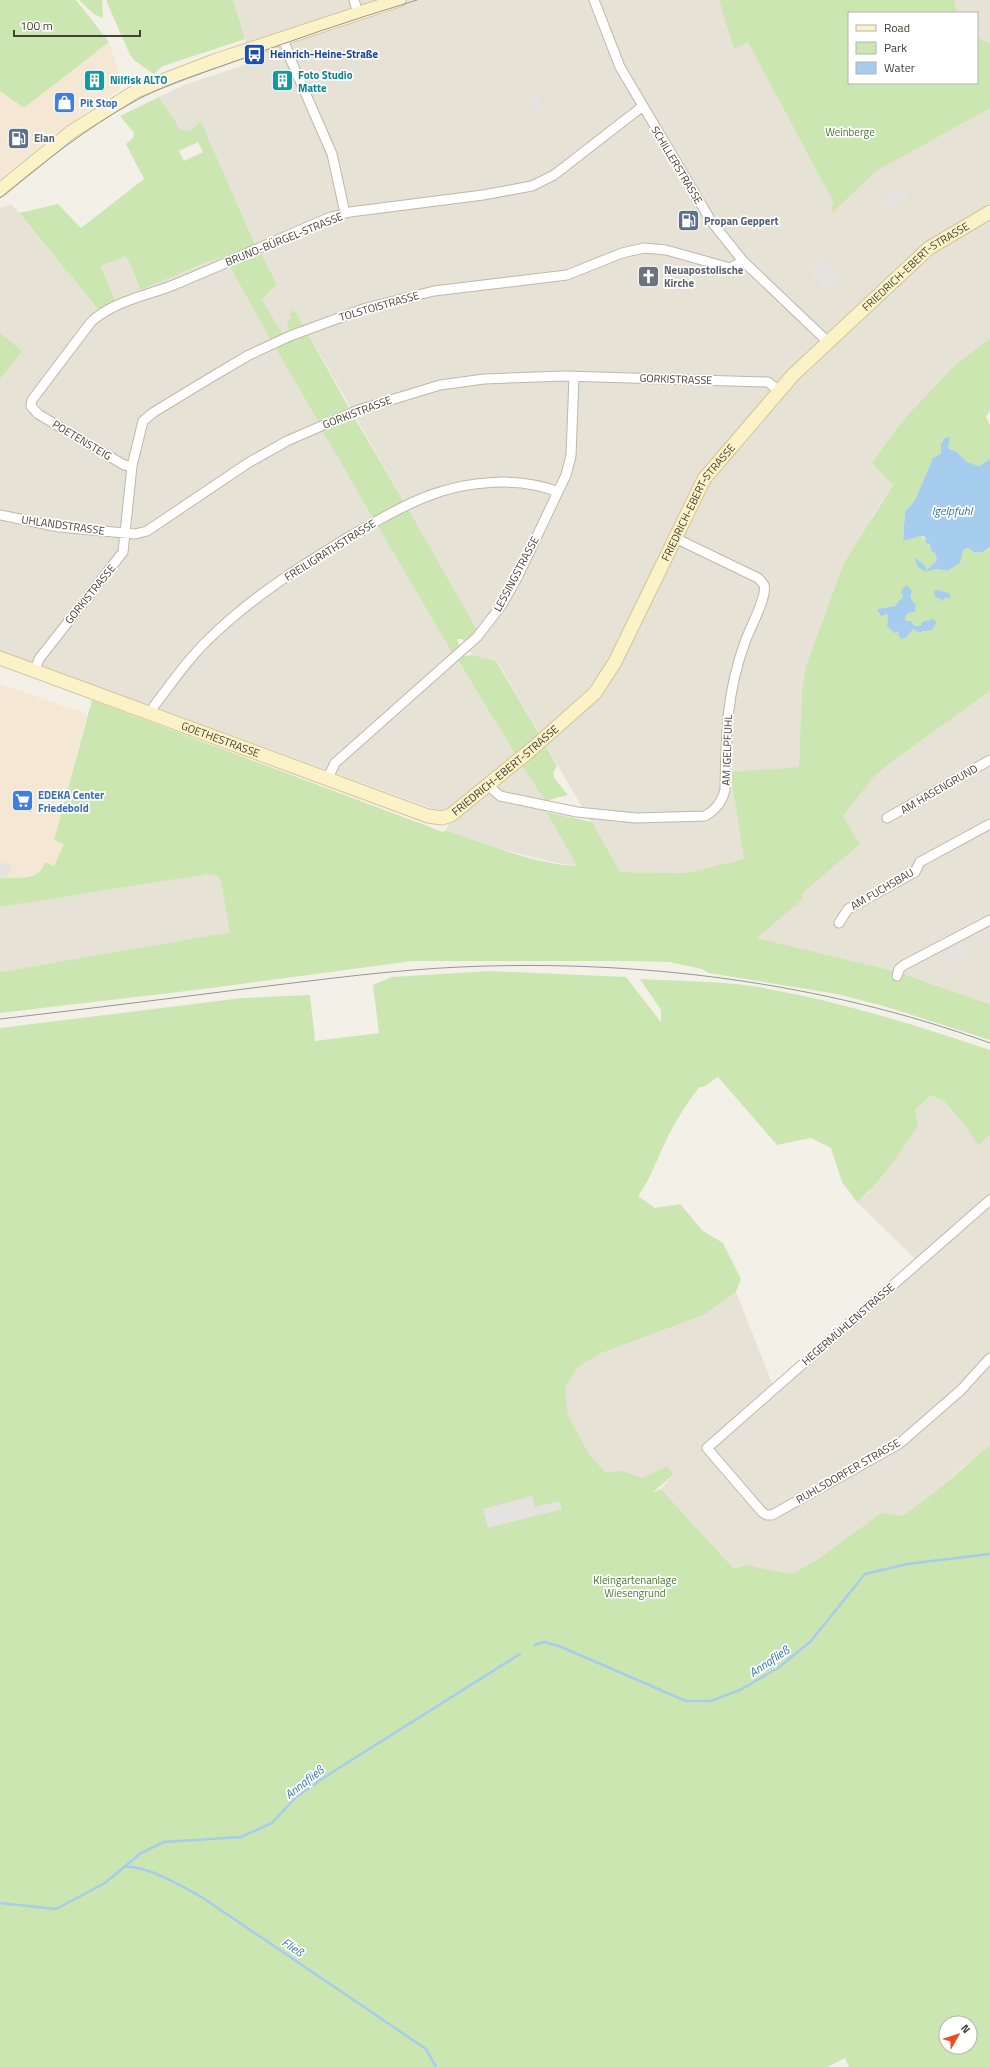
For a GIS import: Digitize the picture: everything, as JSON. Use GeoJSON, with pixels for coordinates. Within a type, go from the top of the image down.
{"type":"FeatureCollection","features":[{"type":"Feature","properties":{"kind":"street"},"geometry":{"type":"LineString","coordinates":[[354,0],[358,13]]}},
{"type":"Feature","properties":{"kind":"street"},"geometry":{"type":"LineString","coordinates":[[0,190],[71,132],[136,91],[214,61],[399,0]]}},
{"type":"Feature","properties":{"kind":"street","name":"SCHILLERSTRASSE"},"geometry":{"type":"LineString","coordinates":[[594,0],[613,52],[711,221],[743,261],[827,341]]}},
{"type":"Feature","properties":{"kind":"street"},"geometry":{"type":"LineString","coordinates":[[283,38],[290,58],[332,154],[345,213]]}},
{"type":"Feature","properties":{"kind":"street","name":"BRUNO-BÜRGEL-STRASSE"},"geometry":{"type":"LineString","coordinates":[[33,410],[31,406],[32,400],[99,314],[110,308],[171,286],[332,216],[483,195],[532,186],[554,175],[643,106]]}},
{"type":"Feature","properties":{"kind":"street","name":"FRIEDRICH-EBERT-STRASSE"},"geometry":{"type":"LineString","coordinates":[[442,818],[456,812],[489,786],[582,706],[603,683],[626,640],[704,480],[779,390],[827,341],[929,248],[990,212]]}},
{"type":"Feature","properties":{"kind":"street","name":"TOLSTOISTRASSE"},"geometry":{"type":"LineString","coordinates":[[126,533],[132,466],[141,427],[144,421],[154,412],[249,355],[290,336],[366,308],[434,291],[573,273],[622,253],[644,248],[666,250],[730,268],[743,261]]}},
{"type":"Feature","properties":{"kind":"street","name":"GORKISTRASSE"},"geometry":{"type":"LineString","coordinates":[[35,670],[39,659],[118,560],[123,552],[126,533],[135,534],[147,531],[237,470],[277,446],[377,403],[440,386],[476,380],[574,376],[768,382],[779,390]]}},
{"type":"Feature","properties":{"kind":"street","name":"LESSINGSTRASSE"},"geometry":{"type":"LineString","coordinates":[[327,780],[335,763],[466,647],[491,619],[517,578],[566,475],[571,456],[574,376]]}},
{"type":"Feature","properties":{"kind":"street","name":"POETENSTEIG"},"geometry":{"type":"LineString","coordinates":[[33,410],[124,465],[132,466]]}},
{"type":"Feature","properties":{"kind":"street","name":"FREILIGRATHSTRASSE"},"geometry":{"type":"LineString","coordinates":[[151,714],[154,706],[186,663],[227,622],[283,579],[318,556],[390,513],[429,496],[476,484],[512,482],[536,485],[558,492]]}},
{"type":"Feature","properties":{"kind":"street","name":"UHLANDSTRASSE"},"geometry":{"type":"LineString","coordinates":[[0,515],[59,527],[126,533]]}},
{"type":"Feature","properties":{"kind":"street","name":"AM IGELPFUHL"},"geometry":{"type":"LineString","coordinates":[[489,786],[500,796],[564,811],[636,818],[704,816],[712,812],[723,800],[726,790],[727,717],[734,678],[749,631],[764,596],[764,586],[758,578],[675,538]]}},
{"type":"Feature","properties":{"kind":"street","name":"GOETHESTRASSE"},"geometry":{"type":"LineString","coordinates":[[0,658],[327,780],[428,816],[442,818]]}},
{"type":"Feature","properties":{"kind":"street","name":"AM HASENGRUND"},"geometry":{"type":"LineString","coordinates":[[887,818],[990,760]]}},
{"type":"Feature","properties":{"kind":"street","name":"AM FUCHSBAU"},"geometry":{"type":"LineString","coordinates":[[839,923],[848,909],[915,872],[920,862],[990,824]]}},
{"type":"Feature","properties":{"kind":"street"},"geometry":{"type":"LineString","coordinates":[[897,976],[899,969],[904,965],[990,920]]}},
{"type":"Feature","properties":{"kind":"street","name":"HEGERMÜHLENSTRASSE"},"geometry":{"type":"LineString","coordinates":[[707,1448],[990,1200]]}},
{"type":"Feature","properties":{"kind":"street","name":"RUHLSDORFER STRASSE"},"geometry":{"type":"LineString","coordinates":[[707,1448],[762,1512],[767,1516],[772,1515],[898,1444],[961,1390],[990,1358]]}},
{"type":"Feature","properties":{"kind":"shaded area"},"geometry":{"type":"Polygon","coordinates":[[[233,0],[990,0],[990,338],[953,367],[904,419],[893,485],[873,515],[806,666],[802,688],[799,767],[730,773],[744,859],[686,873],[620,872],[497,661],[472,655],[408,509],[304,326],[283,334],[262,300],[277,284],[255,244],[201,123],[189,131],[181,130],[159,97],[184,85],[250,63],[245,39],[233,0]]]}},
{"type":"Feature","properties":{"kind":"shaded area"},"geometry":{"type":"Polygon","coordinates":[[[109,42],[122,81],[119,90],[57,132],[0,179],[0,91],[24,108],[109,42]]]}},
{"type":"Feature","properties":{"kind":"shaded area"},"geometry":{"type":"Polygon","coordinates":[[[538,94],[543,112],[536,114],[531,96],[538,94]]]}},
{"type":"Feature","properties":{"kind":"shaded area"},"geometry":{"type":"Polygon","coordinates":[[[901,187],[908,197],[887,211],[880,201],[901,187]]]}},
{"type":"Feature","properties":{"kind":"shaded area"},"geometry":{"type":"Polygon","coordinates":[[[11,204],[98,309],[115,301],[101,266],[126,256],[141,290],[209,261],[225,257],[378,526],[459,663],[545,801],[546,812],[577,866],[552,862],[500,849],[446,830],[448,825],[439,811],[0,651],[0,208],[11,204]]]}},
{"type":"Feature","properties":{"kind":"shaded area"},"geometry":{"type":"Polygon","coordinates":[[[821,258],[840,278],[827,290],[808,270],[821,258]]]}},
{"type":"Feature","properties":{"kind":"shaded area"},"geometry":{"type":"Polygon","coordinates":[[[0,684],[87,714],[54,840],[64,844],[54,866],[43,869],[33,877],[0,877],[0,684]]]}},
{"type":"Feature","properties":{"kind":"shaded area"},"geometry":{"type":"Polygon","coordinates":[[[990,691],[990,1004],[894,971],[756,938],[803,899],[801,895],[860,844],[843,816],[873,778],[890,763],[990,691]]]}},
{"type":"Feature","properties":{"kind":"shaded area"},"geometry":{"type":"Polygon","coordinates":[[[0,862],[12,866],[7,877],[0,877],[0,862]]]}},
{"type":"Feature","properties":{"kind":"shaded area"},"geometry":{"type":"Polygon","coordinates":[[[209,874],[217,876],[221,880],[231,932],[0,972],[0,907],[209,874]]]}},
{"type":"Feature","properties":{"kind":"shaded area"},"geometry":{"type":"Polygon","coordinates":[[[959,938],[968,955],[950,965],[941,948],[959,938]]]}},
{"type":"Feature","properties":{"kind":"shaded area"},"geometry":{"type":"Polygon","coordinates":[[[931,1095],[945,1102],[967,1128],[978,1146],[990,1135],[990,1445],[959,1470],[927,1500],[902,1517],[881,1513],[818,1559],[791,1574],[747,1565],[734,1569],[661,1489],[673,1475],[643,1478],[623,1471],[605,1472],[589,1454],[568,1415],[565,1388],[577,1368],[599,1354],[704,1315],[736,1292],[774,1388],[917,1261],[857,1202],[869,1192],[915,1110],[931,1095]]]}},
{"type":"Feature","properties":{"kind":"shaded area"},"geometry":{"type":"Polygon","coordinates":[[[532,1496],[535,1507],[560,1501],[562,1509],[488,1528],[483,1509],[532,1496]]]}},
{"type":"Feature","properties":{"kind":"green space"},"geometry":{"type":"Polygon","coordinates":[[[0,0],[76,0],[109,42],[24,108],[0,91],[0,0]]]}},
{"type":"Feature","properties":{"kind":"green space"},"geometry":{"type":"Polygon","coordinates":[[[79,0],[102,0],[103,18],[95,15],[79,0]]]}},
{"type":"Feature","properties":{"kind":"green space"},"geometry":{"type":"Polygon","coordinates":[[[106,0],[233,0],[245,39],[163,66],[154,74],[135,61],[130,55],[106,0]]]}},
{"type":"Feature","properties":{"kind":"green space","name":"Weinberge"},"geometry":{"type":"Polygon","coordinates":[[[719,0],[954,0],[957,12],[848,12],[848,84],[978,84],[978,38],[990,44],[990,108],[876,171],[832,213],[833,201],[748,42],[734,49],[719,0]]]}},
{"type":"Feature","properties":{"kind":"green space"},"geometry":{"type":"Polygon","coordinates":[[[159,97],[181,130],[189,131],[201,122],[255,244],[226,259],[224,257],[209,261],[141,290],[126,256],[101,266],[115,301],[98,309],[19,213],[58,204],[81,228],[144,179],[126,144],[133,138],[134,133],[120,116],[159,97]],[[198,142],[179,151],[184,161],[203,152],[198,142]]]}},
{"type":"Feature","properties":{"kind":"green space"},"geometry":{"type":"Polygon","coordinates":[[[260,252],[277,284],[262,300],[283,334],[271,340],[228,263],[260,252]]]}},
{"type":"Feature","properties":{"kind":"green space"},"geometry":{"type":"Polygon","coordinates":[[[291,305],[303,326],[292,331],[288,328],[287,322],[291,318],[290,314],[293,312],[291,305]]]}},
{"type":"Feature","properties":{"kind":"green space"},"geometry":{"type":"Polygon","coordinates":[[[307,332],[349,408],[318,421],[275,347],[307,332]]]}},
{"type":"Feature","properties":{"kind":"green space"},"geometry":{"type":"Polygon","coordinates":[[[0,333],[22,351],[0,379],[0,333]]]}},
{"type":"Feature","properties":{"kind":"green space"},"geometry":{"type":"Polygon","coordinates":[[[990,338],[990,410],[986,417],[990,425],[990,459],[979,466],[967,462],[957,452],[941,444],[941,453],[933,458],[915,500],[905,512],[903,541],[921,536],[930,543],[931,551],[935,553],[937,560],[927,570],[924,564],[915,557],[926,572],[937,569],[947,571],[963,550],[968,548],[975,553],[983,552],[990,546],[990,691],[890,763],[873,778],[843,816],[860,844],[802,894],[803,899],[757,938],[894,971],[990,1004],[990,1040],[887,1007],[837,994],[709,973],[702,969],[669,962],[413,961],[196,990],[0,1013],[0,972],[230,932],[221,881],[217,876],[209,874],[0,907],[0,878],[20,878],[33,876],[42,869],[45,862],[54,866],[64,844],[54,840],[92,700],[443,832],[446,830],[544,862],[577,866],[546,812],[592,822],[620,872],[686,873],[744,859],[730,772],[799,767],[802,688],[806,666],[844,563],[893,485],[872,463],[904,419],[953,367],[990,338]],[[910,595],[903,596],[895,606],[878,609],[907,637],[913,629],[926,632],[921,626],[914,626],[906,621],[905,617],[911,601],[910,595]]]}},
{"type":"Feature","properties":{"kind":"green space"},"geometry":{"type":"Polygon","coordinates":[[[353,415],[404,502],[373,518],[322,430],[353,415]]]}},
{"type":"Feature","properties":{"kind":"green space"},"geometry":{"type":"Polygon","coordinates":[[[408,509],[477,630],[466,644],[462,639],[457,639],[460,647],[453,654],[376,523],[408,509]]]}},
{"type":"Feature","properties":{"kind":"green space"},"geometry":{"type":"Polygon","coordinates":[[[472,655],[496,661],[541,737],[516,755],[457,659],[462,656],[472,655]]]}},
{"type":"Feature","properties":{"kind":"green space"},"geometry":{"type":"Polygon","coordinates":[[[545,744],[557,766],[553,773],[555,779],[568,795],[545,801],[522,765],[545,744]]]}},
{"type":"Feature","properties":{"kind":"green space","name":"Kleingartenanlage Wiesengrund"},"geometry":{"type":"Polygon","coordinates":[[[490,971],[626,977],[661,1022],[661,1010],[640,979],[738,984],[782,991],[842,1005],[932,1031],[990,1050],[990,1135],[978,1146],[967,1128],[945,1102],[931,1095],[915,1110],[918,1126],[882,1176],[857,1202],[842,1182],[831,1148],[811,1138],[777,1145],[718,1077],[703,1087],[699,1087],[672,1128],[649,1177],[638,1196],[655,1208],[680,1204],[703,1231],[723,1243],[741,1279],[736,1292],[704,1315],[599,1354],[577,1368],[565,1388],[568,1415],[589,1454],[605,1472],[623,1471],[643,1478],[668,1466],[673,1475],[652,1493],[661,1489],[734,1569],[747,1565],[791,1574],[818,1559],[881,1513],[902,1516],[936,1491],[990,1445],[990,2067],[849,2067],[845,2058],[827,2067],[0,2067],[0,1028],[242,998],[310,995],[315,1041],[379,1033],[373,985],[392,977],[490,971]]]}},
{"type":"Feature","properties":{"kind":"water","name":"Igelpfuhl"},"geometry":{"type":"Polygon","coordinates":[[[950,437],[948,448],[957,452],[967,462],[979,466],[990,459],[990,546],[983,552],[975,553],[968,548],[963,550],[960,563],[947,571],[937,569],[926,572],[918,567],[914,557],[924,564],[927,570],[937,560],[935,553],[931,551],[930,544],[926,543],[925,537],[921,536],[903,541],[905,512],[915,500],[933,458],[941,453],[941,444],[945,438],[950,437]]]}},
{"type":"Feature","properties":{"kind":"water"},"geometry":{"type":"Polygon","coordinates":[[[907,585],[912,591],[911,598],[916,605],[915,612],[908,613],[905,617],[906,621],[911,621],[914,626],[921,626],[922,622],[934,619],[936,622],[931,630],[922,631],[920,633],[913,629],[907,637],[901,639],[898,634],[900,631],[894,633],[887,626],[887,614],[881,616],[877,609],[895,606],[903,596],[901,592],[903,588],[907,585]]]}},
{"type":"Feature","properties":{"kind":"water"},"geometry":{"type":"Polygon","coordinates":[[[938,590],[951,594],[949,599],[946,597],[941,602],[941,599],[935,597],[934,591],[938,590]]]}},
{"type":"Feature","properties":{"kind":"waterway","name":"Annafließ"},"geometry":{"type":"LineString","coordinates":[[535,1645],[544,1642],[559,1646],[686,1701],[711,1701],[742,1689],[778,1668],[810,1642],[865,1574],[907,1564],[990,1554]]}},
{"type":"Feature","properties":{"kind":"waterway","name":"Annafließ"},"geometry":{"type":"LineString","coordinates":[[0,1903],[56,1909],[105,1883],[141,1853],[164,1842],[241,1837],[272,1823],[296,1797],[331,1773],[520,1654]]}},
{"type":"Feature","properties":{"kind":"waterway","name":"Fließ"},"geometry":{"type":"LineString","coordinates":[[125,1867],[134,1867],[154,1873],[203,1898],[426,2049],[436,2067]]}},
{"type":"Feature","properties":{"kind":"tram line"},"geometry":{"type":"LineString","coordinates":[[0,198],[82,134],[117,111],[145,96],[178,82],[294,40],[417,0]]}},
{"type":"Feature","properties":{"kind":"tram line"},"geometry":{"type":"LineString","coordinates":[[0,1019],[410,970],[527,965],[662,971],[729,979],[796,990],[861,1004],[926,1022],[990,1043]]}},
{"type":"Feature","properties":{"kind":"place","name":"Heinrich-Heine-Straße"},"geometry":{"type":"Point","coordinates":[254,54]}},
{"type":"Feature","properties":{"kind":"place","name":"Nilfisk ALTO"},"geometry":{"type":"Point","coordinates":[95,80]}},
{"type":"Feature","properties":{"kind":"place","name":"Foto Studio Matte"},"geometry":{"type":"Point","coordinates":[282,81]}},
{"type":"Feature","properties":{"kind":"place","name":"Pit Stop"},"geometry":{"type":"Point","coordinates":[64,103]}},
{"type":"Feature","properties":{"kind":"place","name":"Elan"},"geometry":{"type":"Point","coordinates":[19,138]}},
{"type":"Feature","properties":{"kind":"place","name":"Propan Geppert"},"geometry":{"type":"Point","coordinates":[688,221]}},
{"type":"Feature","properties":{"kind":"place","name":"Neuapostolische Kirche"},"geometry":{"type":"Point","coordinates":[648,276]}},
{"type":"Feature","properties":{"kind":"place","name":"EDEKA Center Friedebold"},"geometry":{"type":"Point","coordinates":[23,801]}}]}
